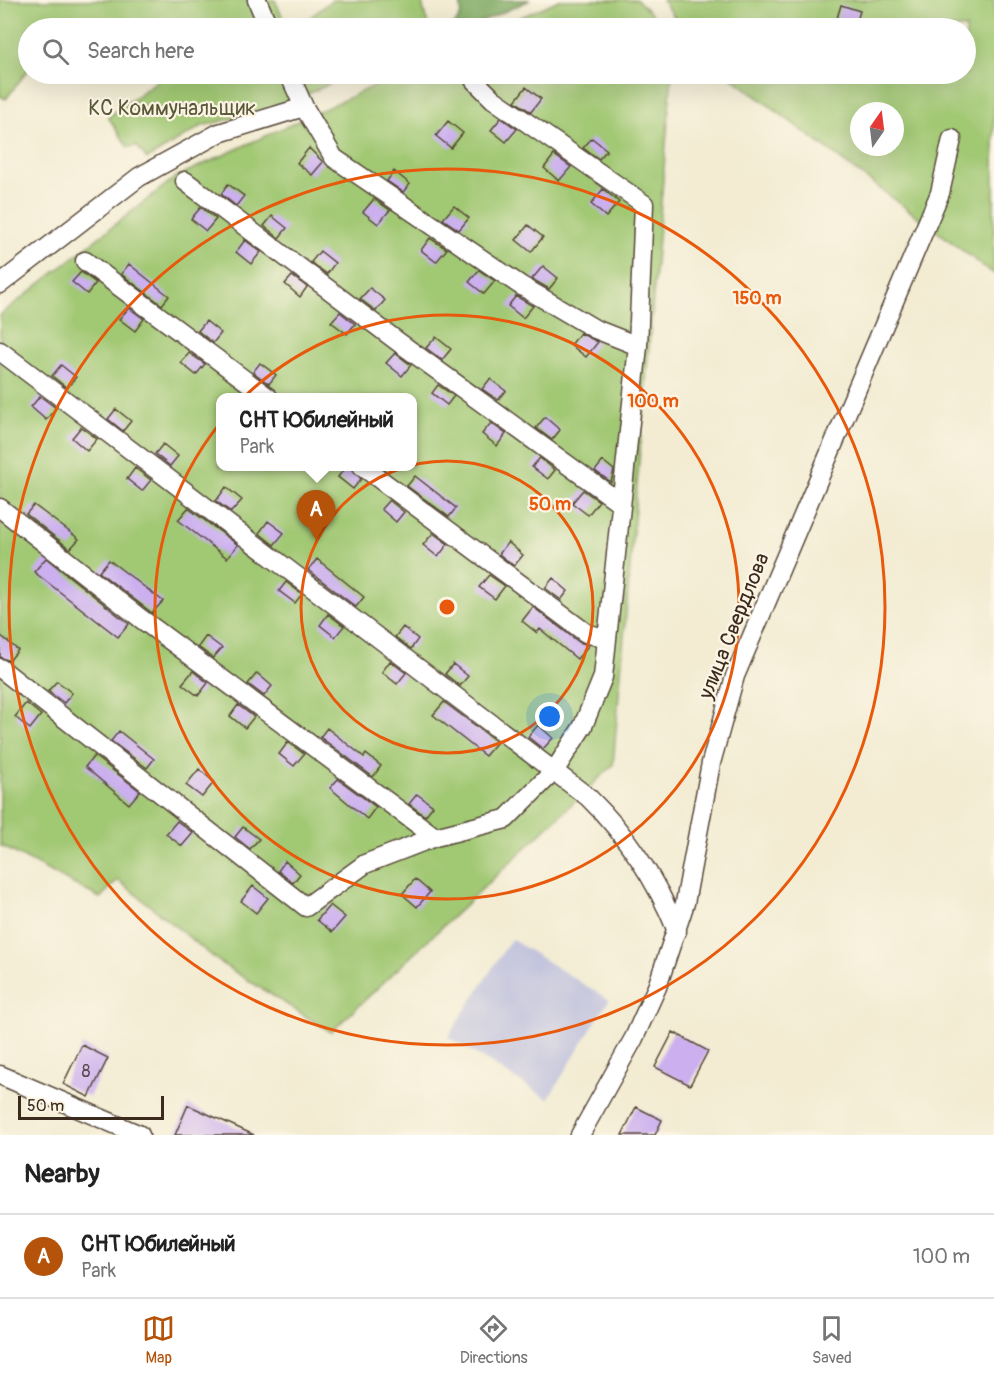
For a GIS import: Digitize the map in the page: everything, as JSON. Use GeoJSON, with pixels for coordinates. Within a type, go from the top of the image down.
{"type":"FeatureCollection","features":[{"type":"Feature","properties":{"kind":"street"},"geometry":{"type":"LineString","coordinates":[[256,0],[264,18]]}},
{"type":"Feature","properties":{"kind":"street"},"geometry":{"type":"LineString","coordinates":[[294,84],[304,107],[334,158],[520,285],[595,329],[638,346]]}},
{"type":"Feature","properties":{"kind":"street"},"geometry":{"type":"LineString","coordinates":[[0,668],[306,908],[365,864],[435,837],[506,819],[555,770],[583,726],[603,677],[619,502],[638,346],[644,204],[493,99],[478,84]]}},
{"type":"Feature","properties":{"kind":"street"},"geometry":{"type":"LineString","coordinates":[[0,284],[139,177],[219,133],[304,107]]}},
{"type":"Feature","properties":{"kind":"street","name":"улица Свердлова"},"geometry":{"type":"LineString","coordinates":[[580,1135],[634,1038],[657,987],[677,931],[694,864],[713,753],[735,676],[940,193],[952,139]]}},
{"type":"Feature","properties":{"kind":"street"},"geometry":{"type":"LineString","coordinates":[[185,181],[619,502]]}},
{"type":"Feature","properties":{"kind":"street"},"geometry":{"type":"LineString","coordinates":[[86,261],[262,393]]}},
{"type":"Feature","properties":{"kind":"street"},"geometry":{"type":"LineString","coordinates":[[0,351],[588,797],[634,847],[666,904],[677,931]]}},
{"type":"Feature","properties":{"kind":"street"},"geometry":{"type":"LineString","coordinates":[[369,471],[586,633],[607,639]]}},
{"type":"Feature","properties":{"kind":"street"},"geometry":{"type":"LineString","coordinates":[[0,508],[140,618],[435,837]]}},
{"type":"Feature","properties":{"kind":"street"},"geometry":{"type":"LineString","coordinates":[[0,1074],[140,1135]]}},
{"type":"Feature","properties":{"kind":"shaded area"},"geometry":{"type":"Polygon","coordinates":[[[511,939],[609,1000],[548,1099],[448,1037],[511,939]]]}},
{"type":"Feature","properties":{"kind":"green space"},"geometry":{"type":"Polygon","coordinates":[[[0,0],[275,0],[283,18],[18,18],[18,83],[6,99],[0,96],[0,0]]]}},
{"type":"Feature","properties":{"kind":"green space"},"geometry":{"type":"Polygon","coordinates":[[[332,0],[421,0],[426,18],[310,18],[332,0]]]}},
{"type":"Feature","properties":{"kind":"green space"},"geometry":{"type":"Polygon","coordinates":[[[459,0],[530,0],[490,18],[459,18],[461,9],[459,0]]]}},
{"type":"Feature","properties":{"kind":"green space"},"geometry":{"type":"Polygon","coordinates":[[[559,0],[637,0],[656,18],[519,18],[559,0]]]}},
{"type":"Feature","properties":{"kind":"green space"},"geometry":{"type":"Polygon","coordinates":[[[662,0],[994,0],[994,274],[740,84],[976,84],[976,18],[675,18],[662,0]]]}},
{"type":"Feature","properties":{"kind":"green space","name":"КС Коммунальщик"},"geometry":{"type":"Polygon","coordinates":[[[153,84],[329,84],[282,106],[202,126],[147,159],[137,146],[128,147],[108,117],[153,84]]]}},
{"type":"Feature","properties":{"kind":"green space"},"geometry":{"type":"Polygon","coordinates":[[[378,84],[671,84],[613,765],[331,1032],[222,964],[118,880],[100,898],[0,845],[0,315],[176,177],[378,84]]]}},
{"type":"Feature","properties":{"kind":"building"},"geometry":{"type":"Polygon","coordinates":[[[841,5],[860,11],[858,18],[837,18],[841,5]]]}},
{"type":"Feature","properties":{"kind":"building"},"geometry":{"type":"Polygon","coordinates":[[[526,87],[541,99],[531,112],[515,101],[526,87]]]}},
{"type":"Feature","properties":{"kind":"building"},"geometry":{"type":"Polygon","coordinates":[[[501,118],[517,129],[506,142],[491,130],[501,118]]]}},
{"type":"Feature","properties":{"kind":"building"},"geometry":{"type":"Polygon","coordinates":[[[448,121],[463,133],[451,148],[436,136],[448,121]]]}},
{"type":"Feature","properties":{"kind":"building"},"geometry":{"type":"Polygon","coordinates":[[[592,138],[607,150],[599,159],[583,148],[592,138]]]}},
{"type":"Feature","properties":{"kind":"building"},"geometry":{"type":"Polygon","coordinates":[[[309,148],[323,162],[312,175],[297,163],[309,148]]]}},
{"type":"Feature","properties":{"kind":"building"},"geometry":{"type":"Polygon","coordinates":[[[554,155],[571,167],[559,181],[544,168],[554,155]]]}},
{"type":"Feature","properties":{"kind":"building"},"geometry":{"type":"Polygon","coordinates":[[[394,171],[410,184],[403,192],[387,181],[394,171]]]}},
{"type":"Feature","properties":{"kind":"building"},"geometry":{"type":"Polygon","coordinates":[[[228,184],[244,196],[236,206],[221,194],[228,184]]]}},
{"type":"Feature","properties":{"kind":"building"},"geometry":{"type":"Polygon","coordinates":[[[603,189],[619,202],[606,217],[591,204],[603,189]]]}},
{"type":"Feature","properties":{"kind":"building"},"geometry":{"type":"Polygon","coordinates":[[[374,199],[390,210],[378,224],[363,212],[374,199]]]}},
{"type":"Feature","properties":{"kind":"building"},"geometry":{"type":"Polygon","coordinates":[[[454,206],[469,218],[459,230],[443,219],[454,206]]]}},
{"type":"Feature","properties":{"kind":"building"},"geometry":{"type":"Polygon","coordinates":[[[201,207],[216,219],[206,231],[191,219],[201,207]]]}},
{"type":"Feature","properties":{"kind":"building"},"geometry":{"type":"Polygon","coordinates":[[[272,216],[287,228],[279,238],[264,226],[272,216]]]}},
{"type":"Feature","properties":{"kind":"building"},"geometry":{"type":"Polygon","coordinates":[[[528,225],[543,237],[531,252],[516,240],[528,225]]]}},
{"type":"Feature","properties":{"kind":"building"},"geometry":{"type":"Polygon","coordinates":[[[430,238],[447,249],[436,262],[421,250],[430,238]]]}},
{"type":"Feature","properties":{"kind":"building"},"geometry":{"type":"Polygon","coordinates":[[[245,240],[261,252],[251,264],[236,252],[245,240]]]}},
{"type":"Feature","properties":{"kind":"building"},"geometry":{"type":"Polygon","coordinates":[[[320,251],[335,263],[327,274],[311,262],[320,251]]]}},
{"type":"Feature","properties":{"kind":"building"},"geometry":{"type":"Polygon","coordinates":[[[129,264],[169,296],[162,305],[121,274],[129,264]]]}},
{"type":"Feature","properties":{"kind":"building"},"geometry":{"type":"Polygon","coordinates":[[[543,266],[558,278],[549,289],[532,279],[543,266]]]}},
{"type":"Feature","properties":{"kind":"building"},"geometry":{"type":"Polygon","coordinates":[[[479,270],[495,281],[484,294],[469,282],[479,270]]]}},
{"type":"Feature","properties":{"kind":"building"},"geometry":{"type":"Polygon","coordinates":[[[81,272],[96,283],[87,294],[72,282],[81,272]]]}},
{"type":"Feature","properties":{"kind":"building"},"geometry":{"type":"Polygon","coordinates":[[[292,276],[307,287],[300,297],[285,284],[292,276]]]}},
{"type":"Feature","properties":{"kind":"building"},"geometry":{"type":"Polygon","coordinates":[[[370,288],[385,300],[376,311],[360,299],[370,288]]]}},
{"type":"Feature","properties":{"kind":"building"},"geometry":{"type":"Polygon","coordinates":[[[516,296],[533,306],[523,318],[508,306],[516,296]]]}},
{"type":"Feature","properties":{"kind":"building"},"geometry":{"type":"Polygon","coordinates":[[[129,308],[144,319],[135,331],[119,319],[129,308]]]}},
{"type":"Feature","properties":{"kind":"building"},"geometry":{"type":"Polygon","coordinates":[[[340,312],[355,324],[347,334],[331,322],[340,312]]]}},
{"type":"Feature","properties":{"kind":"building"},"geometry":{"type":"Polygon","coordinates":[[[206,321],[221,333],[213,343],[198,331],[206,321]]]}},
{"type":"Feature","properties":{"kind":"building"},"geometry":{"type":"Polygon","coordinates":[[[580,333],[598,342],[586,357],[571,345],[580,333]]]}},
{"type":"Feature","properties":{"kind":"building"},"geometry":{"type":"Polygon","coordinates":[[[436,337],[451,349],[442,360],[426,348],[436,337]]]}},
{"type":"Feature","properties":{"kind":"building"},"geometry":{"type":"Polygon","coordinates":[[[189,353],[205,364],[196,375],[181,363],[189,353]]]}},
{"type":"Feature","properties":{"kind":"building"},"geometry":{"type":"Polygon","coordinates":[[[395,353],[411,365],[402,376],[386,363],[395,353]]]}},
{"type":"Feature","properties":{"kind":"building"},"geometry":{"type":"Polygon","coordinates":[[[260,363],[276,375],[269,384],[253,372],[260,363]]]}},
{"type":"Feature","properties":{"kind":"building"},"geometry":{"type":"Polygon","coordinates":[[[61,365],[76,377],[67,388],[52,376],[61,365]]]}},
{"type":"Feature","properties":{"kind":"building"},"geometry":{"type":"Polygon","coordinates":[[[490,379],[506,391],[498,400],[482,389],[490,379]]]}},
{"type":"Feature","properties":{"kind":"building"},"geometry":{"type":"Polygon","coordinates":[[[438,385],[454,396],[447,405],[432,393],[438,385]]]}},
{"type":"Feature","properties":{"kind":"building"},"geometry":{"type":"Polygon","coordinates":[[[40,396],[56,408],[46,420],[31,407],[40,396]]]}},
{"type":"Feature","properties":{"kind":"building"},"geometry":{"type":"Polygon","coordinates":[[[116,409],[131,421],[123,431],[108,419],[116,409]]]}},
{"type":"Feature","properties":{"kind":"building"},"geometry":{"type":"Polygon","coordinates":[[[545,417],[560,430],[552,440],[536,428],[545,417]]]}},
{"type":"Feature","properties":{"kind":"building"},"geometry":{"type":"Polygon","coordinates":[[[491,423],[506,434],[497,446],[482,434],[491,423]]]}},
{"type":"Feature","properties":{"kind":"building"},"geometry":{"type":"Polygon","coordinates":[[[81,427],[97,439],[87,451],[72,438],[81,427]]]}},
{"type":"Feature","properties":{"kind":"building"},"geometry":{"type":"Polygon","coordinates":[[[163,444],[178,456],[170,466],[155,454],[163,444]]]}},
{"type":"Feature","properties":{"kind":"building"},"geometry":{"type":"Polygon","coordinates":[[[540,458],[555,470],[548,479],[532,467],[540,458]]]}},
{"type":"Feature","properties":{"kind":"building"},"geometry":{"type":"Polygon","coordinates":[[[603,461],[614,470],[611,482],[595,471],[603,461]]]}},
{"type":"Feature","properties":{"kind":"building"},"geometry":{"type":"Polygon","coordinates":[[[135,468],[151,480],[142,491],[127,479],[135,468]]]}},
{"type":"Feature","properties":{"kind":"building"},"geometry":{"type":"Polygon","coordinates":[[[342,471],[355,471],[361,479],[353,489],[338,477],[342,471]]]}},
{"type":"Feature","properties":{"kind":"building"},"geometry":{"type":"Polygon","coordinates":[[[415,476],[456,508],[449,517],[407,486],[415,476]]]}},
{"type":"Feature","properties":{"kind":"building"},"geometry":{"type":"Polygon","coordinates":[[[226,487],[242,500],[231,512],[216,501],[226,487]]]}},
{"type":"Feature","properties":{"kind":"building"},"geometry":{"type":"Polygon","coordinates":[[[583,490],[599,501],[588,515],[572,503],[583,490]]]}},
{"type":"Feature","properties":{"kind":"building"},"geometry":{"type":"Polygon","coordinates":[[[389,500],[404,512],[396,522],[381,509],[389,500]]]}},
{"type":"Feature","properties":{"kind":"building"},"geometry":{"type":"Polygon","coordinates":[[[34,505],[79,539],[70,549],[26,514],[34,505]]]}},
{"type":"Feature","properties":{"kind":"building"},"geometry":{"type":"Polygon","coordinates":[[[188,508],[238,545],[227,558],[178,520],[188,508]]]}},
{"type":"Feature","properties":{"kind":"building"},"geometry":{"type":"Polygon","coordinates":[[[268,521],[284,533],[274,545],[259,533],[268,521]]]}},
{"type":"Feature","properties":{"kind":"building"},"geometry":{"type":"Polygon","coordinates":[[[433,533],[448,544],[438,557],[423,545],[433,533]]]}},
{"type":"Feature","properties":{"kind":"building"},"geometry":{"type":"Polygon","coordinates":[[[508,542],[523,555],[514,566],[499,554],[508,542]]]}},
{"type":"Feature","properties":{"kind":"building"},"geometry":{"type":"Polygon","coordinates":[[[46,558],[129,624],[118,637],[34,572],[46,558]]]}},
{"type":"Feature","properties":{"kind":"building"},"geometry":{"type":"Polygon","coordinates":[[[317,559],[364,597],[356,607],[308,570],[317,559]]]}},
{"type":"Feature","properties":{"kind":"building"},"geometry":{"type":"Polygon","coordinates":[[[109,560],[163,601],[152,613],[99,572],[109,560]]]}},
{"type":"Feature","properties":{"kind":"building"},"geometry":{"type":"Polygon","coordinates":[[[489,575],[505,586],[495,599],[479,587],[489,575]]]}},
{"type":"Feature","properties":{"kind":"building"},"geometry":{"type":"Polygon","coordinates":[[[553,578],[568,591],[561,600],[545,588],[553,578]]]}},
{"type":"Feature","properties":{"kind":"building"},"geometry":{"type":"Polygon","coordinates":[[[286,582],[302,594],[295,603],[279,591],[286,582]]]}},
{"type":"Feature","properties":{"kind":"building"},"geometry":{"type":"Polygon","coordinates":[[[533,607],[579,642],[589,645],[577,659],[540,629],[537,633],[522,621],[533,607]]]}},
{"type":"Feature","properties":{"kind":"building"},"geometry":{"type":"Polygon","coordinates":[[[328,614],[344,626],[335,637],[320,625],[328,614]]]}},
{"type":"Feature","properties":{"kind":"building"},"geometry":{"type":"Polygon","coordinates":[[[403,627],[418,639],[411,649],[395,637],[403,627]]]}},
{"type":"Feature","properties":{"kind":"building"},"geometry":{"type":"Polygon","coordinates":[[[0,635],[18,650],[9,661],[0,657],[0,635]]]}},
{"type":"Feature","properties":{"kind":"building"},"geometry":{"type":"Polygon","coordinates":[[[206,636],[222,648],[213,658],[198,647],[206,636]]]}},
{"type":"Feature","properties":{"kind":"building"},"geometry":{"type":"Polygon","coordinates":[[[390,661],[406,673],[397,684],[382,672],[390,661]]]}},
{"type":"Feature","properties":{"kind":"building"},"geometry":{"type":"Polygon","coordinates":[[[453,664],[468,676],[460,686],[445,674],[453,664]]]}},
{"type":"Feature","properties":{"kind":"building"},"geometry":{"type":"Polygon","coordinates":[[[193,671],[208,683],[198,696],[182,684],[193,671]]]}},
{"type":"Feature","properties":{"kind":"building"},"geometry":{"type":"Polygon","coordinates":[[[257,673],[272,686],[264,696],[248,684],[257,673]]]}},
{"type":"Feature","properties":{"kind":"building"},"geometry":{"type":"Polygon","coordinates":[[[57,681],[72,693],[64,703],[48,691],[57,681]]]}},
{"type":"Feature","properties":{"kind":"building"},"geometry":{"type":"Polygon","coordinates":[[[444,702],[497,742],[485,756],[433,715],[444,702]]]}},
{"type":"Feature","properties":{"kind":"building"},"geometry":{"type":"Polygon","coordinates":[[[26,703],[41,715],[30,729],[15,717],[26,703]]]}},
{"type":"Feature","properties":{"kind":"building"},"geometry":{"type":"Polygon","coordinates":[[[238,705],[254,717],[245,728],[230,716],[238,705]]]}},
{"type":"Feature","properties":{"kind":"building"},"geometry":{"type":"Polygon","coordinates":[[[538,725],[553,738],[543,749],[528,737],[538,725]]]}},
{"type":"Feature","properties":{"kind":"building"},"geometry":{"type":"Polygon","coordinates":[[[327,728],[364,757],[366,754],[381,766],[373,777],[320,737],[327,728]]]}},
{"type":"Feature","properties":{"kind":"building"},"geometry":{"type":"Polygon","coordinates":[[[119,731],[154,759],[147,768],[111,741],[119,731]]]}},
{"type":"Feature","properties":{"kind":"building"},"geometry":{"type":"Polygon","coordinates":[[[288,742],[304,754],[294,766],[279,754],[288,742]]]}},
{"type":"Feature","properties":{"kind":"building"},"geometry":{"type":"Polygon","coordinates":[[[94,756],[140,791],[129,804],[85,767],[94,756]]]}},
{"type":"Feature","properties":{"kind":"building"},"geometry":{"type":"Polygon","coordinates":[[[199,769],[214,782],[202,797],[186,785],[199,769]]]}},
{"type":"Feature","properties":{"kind":"building"},"geometry":{"type":"Polygon","coordinates":[[[338,779],[376,807],[367,819],[330,788],[338,779]]]}},
{"type":"Feature","properties":{"kind":"building"},"geometry":{"type":"Polygon","coordinates":[[[417,794],[433,806],[425,816],[409,804],[417,794]]]}},
{"type":"Feature","properties":{"kind":"building"},"geometry":{"type":"Polygon","coordinates":[[[177,821],[193,833],[182,846],[166,834],[177,821]]]}},
{"type":"Feature","properties":{"kind":"building"},"geometry":{"type":"Polygon","coordinates":[[[243,827],[259,839],[250,849],[235,837],[243,827]]]}},
{"type":"Feature","properties":{"kind":"building"},"geometry":{"type":"Polygon","coordinates":[[[285,861],[300,874],[293,883],[278,871],[285,861]]]}},
{"type":"Feature","properties":{"kind":"building"},"geometry":{"type":"Polygon","coordinates":[[[415,879],[430,892],[417,907],[402,894],[415,879]]]}},
{"type":"Feature","properties":{"kind":"building"},"geometry":{"type":"Polygon","coordinates":[[[253,886],[268,898],[256,913],[241,901],[253,886]]]}},
{"type":"Feature","properties":{"kind":"building"},"geometry":{"type":"Polygon","coordinates":[[[330,905],[345,917],[332,932],[317,920],[330,905]]]}},
{"type":"Feature","properties":{"kind":"building"},"geometry":{"type":"Polygon","coordinates":[[[673,1032],[708,1051],[690,1085],[655,1067],[673,1032]]]}},
{"type":"Feature","properties":{"kind":"building"},"geometry":{"type":"Polygon","coordinates":[[[82,1045],[108,1058],[89,1097],[63,1084],[82,1045]]]}},
{"type":"Feature","properties":{"kind":"building"},"geometry":{"type":"Polygon","coordinates":[[[188,1105],[254,1135],[175,1135],[188,1105]]]}},
{"type":"Feature","properties":{"kind":"building"},"geometry":{"type":"Polygon","coordinates":[[[636,1107],[662,1120],[655,1135],[622,1135],[636,1107]]]}},
{"type":"Feature","properties":{"kind":"place","name":"СНТ Юбилейный"},"geometry":{"type":"Point","coordinates":[316,540]}}]}
